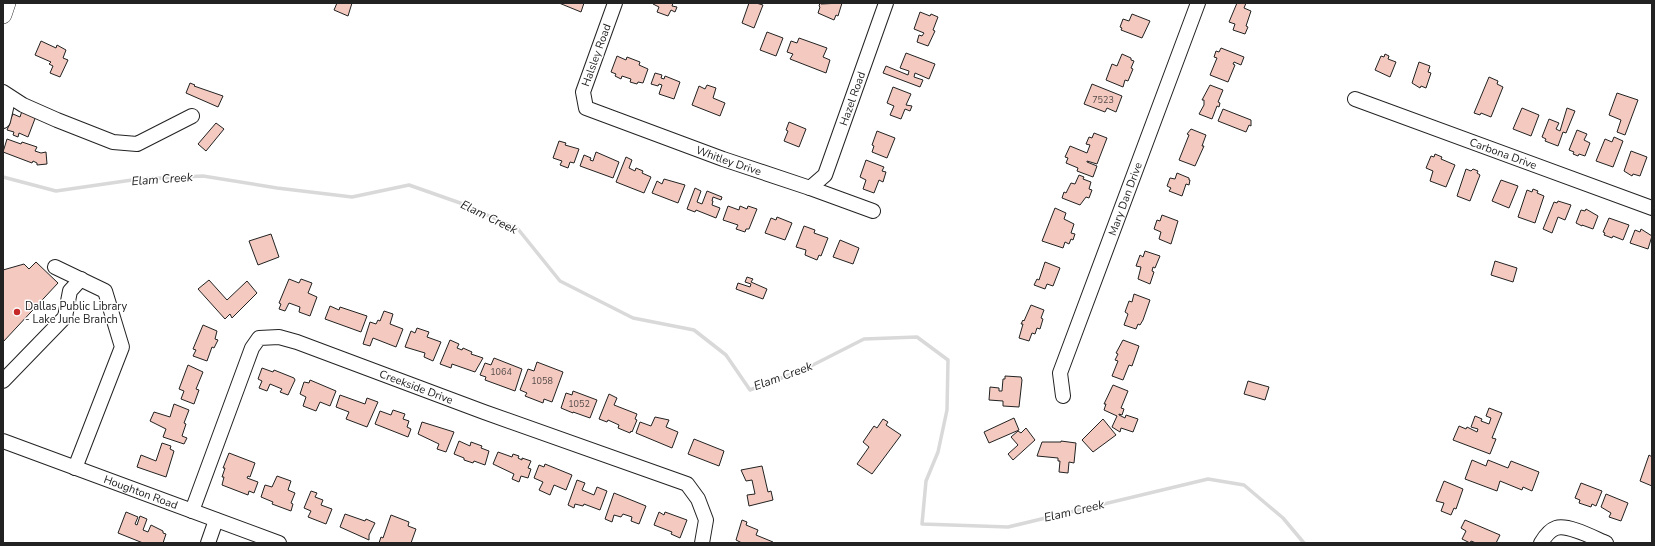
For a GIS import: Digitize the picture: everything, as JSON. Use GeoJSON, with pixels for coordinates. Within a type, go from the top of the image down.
{"type":"FeatureCollection","features":[{"type":"Feature","properties":{"kind":"main road"},"geometry":{"type":"LineString","coordinates":[[3,14],[7,3]]}},
{"type":"Feature","properties":{"kind":"street","name":"Halsley Road"},"geometry":{"type":"LineString","coordinates":[[586,108],[583,92],[615,3]]}},
{"type":"Feature","properties":{"kind":"street","name":"Hazel Road"},"geometry":{"type":"LineString","coordinates":[[810,188],[825,175],[886,3]]}},
{"type":"Feature","properties":{"kind":"street","name":"Mary Dan Drive"},"geometry":{"type":"LineString","coordinates":[[1064,396],[1060,373],[1198,3]]}},
{"type":"Feature","properties":{"kind":"street"},"geometry":{"type":"LineString","coordinates":[[3,92],[23,105],[113,142],[137,144],[192,116]]}},
{"type":"Feature","properties":{"kind":"street"},"geometry":{"type":"LineString","coordinates":[[3,96],[7,104],[3,121]]}},
{"type":"Feature","properties":{"kind":"street","name":"Carbona Drive"},"geometry":{"type":"LineString","coordinates":[[1355,99],[1652,208]]}},
{"type":"Feature","properties":{"kind":"street","name":"Whitley Drive"},"geometry":{"type":"LineString","coordinates":[[586,108],[723,159],[873,210]]}},
{"type":"Feature","properties":{"kind":"street"},"geometry":{"type":"LineString","coordinates":[[55,267],[105,291],[122,347],[75,468]]}},
{"type":"Feature","properties":{"kind":"street"},"geometry":{"type":"LineString","coordinates":[[3,381],[65,317],[70,291],[81,279]]}},
{"type":"Feature","properties":{"kind":"street","name":"Creekside Drive"},"geometry":{"type":"LineString","coordinates":[[192,511],[252,348],[259,338],[279,337],[297,342],[484,412],[687,484],[698,499],[706,520],[702,543]]}},
{"type":"Feature","properties":{"kind":"street","name":"Houghton Road"},"geometry":{"type":"LineString","coordinates":[[3,441],[279,543]]}},
{"type":"Feature","properties":{"kind":"street"},"geometry":{"type":"LineString","coordinates":[[208,543],[216,520]]}},
{"type":"Feature","properties":{"kind":"street"},"geometry":{"type":"LineString","coordinates":[[1541,543],[1555,528],[1565,527],[1606,543]]}},
{"type":"Feature","properties":{"kind":"building"},"geometry":{"type":"Polygon","coordinates":[[[337,3],[352,3],[348,16],[334,10],[337,3]]]}},
{"type":"Feature","properties":{"kind":"building"},"geometry":{"type":"Polygon","coordinates":[[[559,3],[584,3],[581,12],[559,3]]]}},
{"type":"Feature","properties":{"kind":"building"},"geometry":{"type":"Polygon","coordinates":[[[653,3],[673,3],[672,6],[677,7],[675,12],[671,10],[668,16],[657,12],[659,7],[653,3]]]}},
{"type":"Feature","properties":{"kind":"building"},"geometry":{"type":"Polygon","coordinates":[[[749,3],[763,5],[754,28],[742,23],[749,3]]]}},
{"type":"Feature","properties":{"kind":"building"},"geometry":{"type":"Polygon","coordinates":[[[820,3],[842,3],[838,16],[836,15],[834,20],[818,13],[820,3]]]}},
{"type":"Feature","properties":{"kind":"building"},"geometry":{"type":"Polygon","coordinates":[[[1237,3],[1246,3],[1244,8],[1251,11],[1245,34],[1233,30],[1235,24],[1229,22],[1237,3]]]}},
{"type":"Feature","properties":{"kind":"building"},"geometry":{"type":"Polygon","coordinates":[[[920,12],[938,17],[933,30],[935,31],[928,46],[917,42],[919,35],[922,36],[924,33],[914,29],[920,12]]]}},
{"type":"Feature","properties":{"kind":"building"},"geometry":{"type":"Polygon","coordinates":[[[1132,14],[1150,21],[1142,38],[1121,30],[1122,28],[1120,27],[1123,19],[1129,21],[1132,14]]]}},
{"type":"Feature","properties":{"kind":"building"},"geometry":{"type":"Polygon","coordinates":[[[767,32],[783,38],[776,56],[760,50],[767,32]]]}},
{"type":"Feature","properties":{"kind":"building"},"geometry":{"type":"Polygon","coordinates":[[[799,38],[827,48],[823,57],[830,60],[826,73],[790,59],[793,54],[787,52],[791,41],[797,43],[799,38]]]}},
{"type":"Feature","properties":{"kind":"building"},"geometry":{"type":"Polygon","coordinates":[[[41,41],[56,48],[57,45],[66,50],[63,58],[68,60],[60,77],[50,73],[53,66],[49,64],[51,62],[35,55],[41,41]]]}},
{"type":"Feature","properties":{"kind":"building"},"geometry":{"type":"Polygon","coordinates":[[[1221,48],[1244,57],[1241,65],[1234,62],[1233,64],[1235,65],[1228,82],[1210,75],[1217,58],[1214,57],[1216,51],[1219,52],[1221,48]]]}},
{"type":"Feature","properties":{"kind":"building"},"geometry":{"type":"Polygon","coordinates":[[[906,53],[935,64],[929,79],[915,73],[914,77],[923,80],[920,87],[883,73],[886,66],[908,75],[909,71],[900,68],[906,53]]]}},
{"type":"Feature","properties":{"kind":"building"},"geometry":{"type":"Polygon","coordinates":[[[1122,54],[1134,61],[1131,68],[1133,69],[1128,81],[1125,80],[1123,87],[1106,80],[1112,64],[1117,66],[1122,54]]]}},
{"type":"Feature","properties":{"kind":"building"},"geometry":{"type":"Polygon","coordinates":[[[1385,54],[1389,56],[1388,59],[1396,62],[1390,77],[1375,70],[1381,56],[1384,57],[1385,54]]]}},
{"type":"Feature","properties":{"kind":"building"},"geometry":{"type":"Polygon","coordinates":[[[617,56],[626,60],[627,57],[640,62],[639,65],[648,69],[643,83],[638,82],[637,84],[630,82],[631,79],[622,76],[621,79],[615,76],[616,74],[611,72],[617,56]]]}},
{"type":"Feature","properties":{"kind":"building"},"geometry":{"type":"Polygon","coordinates":[[[1419,62],[1430,66],[1428,72],[1431,73],[1426,88],[1421,86],[1420,88],[1412,83],[1419,62]]]}},
{"type":"Feature","properties":{"kind":"building"},"geometry":{"type":"Polygon","coordinates":[[[655,73],[662,75],[661,78],[664,79],[665,76],[680,82],[674,99],[659,94],[662,85],[659,84],[658,86],[651,84],[655,73]]]}},
{"type":"Feature","properties":{"kind":"building"},"geometry":{"type":"Polygon","coordinates":[[[1489,77],[1498,81],[1497,84],[1503,87],[1491,117],[1481,113],[1480,115],[1474,113],[1489,77]]]}},
{"type":"Feature","properties":{"kind":"building"},"geometry":{"type":"Polygon","coordinates":[[[190,83],[195,85],[194,86],[223,96],[218,107],[186,93],[190,83]]]}},
{"type":"Feature","properties":{"kind":"building"},"geometry":{"type":"Polygon","coordinates":[[[1092,84],[1122,96],[1116,112],[1107,108],[1105,112],[1084,104],[1092,84]]]}},
{"type":"Feature","properties":{"kind":"building"},"geometry":{"type":"Polygon","coordinates":[[[707,85],[716,88],[713,98],[725,103],[720,116],[692,105],[699,86],[705,89],[707,85]]]}},
{"type":"Feature","properties":{"kind":"building"},"geometry":{"type":"Polygon","coordinates":[[[1210,85],[1223,90],[1218,102],[1220,103],[1219,107],[1217,106],[1212,119],[1199,114],[1204,105],[1204,100],[1202,100],[1210,85]]]}},
{"type":"Feature","properties":{"kind":"building"},"geometry":{"type":"Polygon","coordinates":[[[893,87],[911,94],[906,105],[912,106],[910,111],[905,109],[901,119],[890,115],[894,106],[887,103],[893,87]]]}},
{"type":"Feature","properties":{"kind":"building"},"geometry":{"type":"Polygon","coordinates":[[[1617,93],[1638,100],[1625,135],[1617,132],[1621,120],[1609,115],[1617,93]]]}},
{"type":"Feature","properties":{"kind":"building"},"geometry":{"type":"Polygon","coordinates":[[[1522,108],[1539,115],[1531,136],[1513,129],[1522,108]]]}},
{"type":"Feature","properties":{"kind":"building"},"geometry":{"type":"Polygon","coordinates":[[[1567,108],[1575,111],[1566,133],[1563,132],[1558,146],[1545,141],[1546,139],[1542,137],[1549,119],[1559,123],[1556,129],[1560,131],[1567,108]]]}},
{"type":"Feature","properties":{"kind":"building"},"geometry":{"type":"Polygon","coordinates":[[[1223,109],[1251,120],[1251,126],[1249,125],[1246,132],[1218,121],[1223,109]]]}},
{"type":"Feature","properties":{"kind":"building"},"geometry":{"type":"Polygon","coordinates":[[[22,111],[36,116],[28,137],[19,133],[18,137],[13,135],[14,132],[7,130],[13,114],[20,117],[22,111]]]}},
{"type":"Feature","properties":{"kind":"building"},"geometry":{"type":"Polygon","coordinates":[[[789,122],[806,129],[799,147],[784,141],[788,131],[786,130],[789,122]]]}},
{"type":"Feature","properties":{"kind":"building"},"geometry":{"type":"Polygon","coordinates":[[[216,123],[224,129],[206,151],[198,144],[216,123]]]}},
{"type":"Feature","properties":{"kind":"building"},"geometry":{"type":"Polygon","coordinates":[[[1191,129],[1206,135],[1202,146],[1204,146],[1195,166],[1179,160],[1189,135],[1187,134],[1191,129]]]}},
{"type":"Feature","properties":{"kind":"building"},"geometry":{"type":"Polygon","coordinates":[[[1577,130],[1587,134],[1584,140],[1590,143],[1585,156],[1579,154],[1578,156],[1569,150],[1577,130]]]}},
{"type":"Feature","properties":{"kind":"building"},"geometry":{"type":"Polygon","coordinates":[[[877,131],[895,138],[887,158],[872,152],[874,146],[872,145],[877,131]]]}},
{"type":"Feature","properties":{"kind":"building"},"geometry":{"type":"Polygon","coordinates":[[[1094,133],[1107,138],[1097,164],[1087,161],[1097,166],[1093,177],[1077,171],[1078,168],[1066,163],[1068,158],[1065,157],[1070,146],[1087,153],[1090,145],[1086,144],[1089,137],[1092,138],[1094,133]]]}},
{"type":"Feature","properties":{"kind":"building"},"geometry":{"type":"Polygon","coordinates":[[[1614,137],[1623,141],[1613,167],[1596,161],[1605,139],[1612,142],[1614,137]]]}},
{"type":"Feature","properties":{"kind":"building"},"geometry":{"type":"Polygon","coordinates":[[[7,139],[21,144],[22,142],[37,147],[35,151],[41,153],[46,152],[47,164],[37,165],[37,163],[33,161],[32,163],[3,152],[7,139]]]}},
{"type":"Feature","properties":{"kind":"building"},"geometry":{"type":"Polygon","coordinates":[[[559,141],[566,143],[565,145],[579,149],[574,163],[570,162],[568,168],[560,165],[562,161],[553,158],[559,141]]]}},
{"type":"Feature","properties":{"kind":"building"},"geometry":{"type":"Polygon","coordinates":[[[1631,151],[1647,157],[1640,176],[1633,174],[1632,176],[1624,171],[1631,151]]]}},
{"type":"Feature","properties":{"kind":"building"},"geometry":{"type":"Polygon","coordinates":[[[596,152],[619,162],[613,178],[580,166],[584,155],[591,158],[590,160],[593,161],[596,152]]]}},
{"type":"Feature","properties":{"kind":"building"},"geometry":{"type":"Polygon","coordinates":[[[1435,154],[1442,157],[1441,159],[1455,165],[1446,187],[1430,181],[1433,171],[1426,168],[1431,156],[1434,157],[1435,154]]]}},
{"type":"Feature","properties":{"kind":"building"},"geometry":{"type":"Polygon","coordinates":[[[626,157],[632,160],[629,168],[635,171],[636,168],[643,171],[642,173],[651,177],[644,193],[616,182],[626,157]]]}},
{"type":"Feature","properties":{"kind":"building"},"geometry":{"type":"Polygon","coordinates":[[[866,160],[884,167],[882,171],[886,172],[883,182],[879,180],[874,193],[863,189],[866,180],[860,177],[866,160]]]}},
{"type":"Feature","properties":{"kind":"building"},"geometry":{"type":"Polygon","coordinates":[[[1466,169],[1478,171],[1477,173],[1480,175],[1470,201],[1457,196],[1466,169]]]}},
{"type":"Feature","properties":{"kind":"building"},"geometry":{"type":"Polygon","coordinates":[[[1177,173],[1189,178],[1190,180],[1189,185],[1186,184],[1182,196],[1169,191],[1171,188],[1167,186],[1170,178],[1175,179],[1177,173]]]}},
{"type":"Feature","properties":{"kind":"building"},"geometry":{"type":"Polygon","coordinates":[[[1079,175],[1084,177],[1083,179],[1091,182],[1089,189],[1092,190],[1089,198],[1086,197],[1080,205],[1062,198],[1064,192],[1066,193],[1071,183],[1075,184],[1079,175]]]}},
{"type":"Feature","properties":{"kind":"building"},"geometry":{"type":"Polygon","coordinates":[[[664,179],[685,185],[678,203],[652,193],[657,181],[662,184],[664,179]]]}},
{"type":"Feature","properties":{"kind":"building"},"geometry":{"type":"Polygon","coordinates":[[[1501,180],[1518,186],[1509,208],[1492,201],[1501,180]]]}},
{"type":"Feature","properties":{"kind":"building"},"geometry":{"type":"Polygon","coordinates":[[[695,188],[701,191],[697,202],[702,204],[707,191],[722,197],[721,200],[713,197],[712,205],[720,208],[716,218],[696,210],[695,212],[687,209],[695,188]]]}},
{"type":"Feature","properties":{"kind":"building"},"geometry":{"type":"Polygon","coordinates":[[[1533,189],[1538,191],[1537,193],[1544,196],[1535,223],[1518,217],[1527,190],[1532,192],[1533,189]]]}},
{"type":"Feature","properties":{"kind":"building"},"geometry":{"type":"Polygon","coordinates":[[[1558,201],[1571,205],[1565,220],[1558,217],[1552,233],[1543,229],[1554,202],[1557,203],[1558,201]]]}},
{"type":"Feature","properties":{"kind":"building"},"geometry":{"type":"Polygon","coordinates":[[[728,206],[739,210],[740,206],[747,209],[748,206],[757,209],[749,229],[746,229],[745,232],[736,229],[738,225],[723,220],[728,206]]]}},
{"type":"Feature","properties":{"kind":"building"},"geometry":{"type":"Polygon","coordinates":[[[1055,208],[1066,213],[1064,219],[1074,224],[1071,233],[1075,234],[1073,240],[1071,239],[1069,244],[1065,242],[1063,248],[1042,241],[1055,208]]]}},
{"type":"Feature","properties":{"kind":"building"},"geometry":{"type":"Polygon","coordinates":[[[1586,209],[1598,216],[1593,229],[1576,223],[1581,210],[1585,211],[1586,209]]]}},
{"type":"Feature","properties":{"kind":"building"},"geometry":{"type":"Polygon","coordinates":[[[1162,215],[1178,221],[1171,244],[1159,239],[1161,232],[1154,229],[1157,220],[1160,221],[1162,215]]]}},
{"type":"Feature","properties":{"kind":"building"},"geometry":{"type":"Polygon","coordinates":[[[777,217],[792,223],[785,240],[765,233],[771,218],[776,220],[777,217]]]}},
{"type":"Feature","properties":{"kind":"building"},"geometry":{"type":"Polygon","coordinates":[[[1609,218],[1629,225],[1623,240],[1613,236],[1612,238],[1604,235],[1605,233],[1603,232],[1609,218]]]}},
{"type":"Feature","properties":{"kind":"building"},"geometry":{"type":"Polygon","coordinates":[[[804,226],[815,230],[814,233],[828,238],[821,256],[819,255],[817,260],[805,255],[806,250],[796,247],[804,226]]]}},
{"type":"Feature","properties":{"kind":"building"},"geometry":{"type":"Polygon","coordinates":[[[1641,229],[1652,236],[1648,249],[1630,243],[1635,230],[1640,232],[1641,229]]]}},
{"type":"Feature","properties":{"kind":"building"},"geometry":{"type":"Polygon","coordinates":[[[271,234],[279,257],[258,265],[249,241],[271,234]]]}},
{"type":"Feature","properties":{"kind":"building"},"geometry":{"type":"Polygon","coordinates":[[[840,240],[859,248],[853,264],[833,257],[840,240]]]}},
{"type":"Feature","properties":{"kind":"building"},"geometry":{"type":"Polygon","coordinates":[[[1145,251],[1160,256],[1155,268],[1153,267],[1152,271],[1154,272],[1150,284],[1138,279],[1141,267],[1136,266],[1140,255],[1143,257],[1145,251]]]}},
{"type":"Feature","properties":{"kind":"building"},"geometry":{"type":"Polygon","coordinates":[[[1495,261],[1517,268],[1513,282],[1491,275],[1495,261]]]}},
{"type":"Feature","properties":{"kind":"building","name":"Dallas Public Library - Lake June Branch"},"geometry":{"type":"Polygon","coordinates":[[[36,262],[58,283],[3,342],[3,270],[24,264],[29,269],[36,262]]]}},
{"type":"Feature","properties":{"kind":"building"},"geometry":{"type":"Polygon","coordinates":[[[1045,262],[1060,268],[1053,286],[1047,284],[1045,289],[1034,285],[1037,279],[1039,280],[1045,262]]]}},
{"type":"Feature","properties":{"kind":"building"},"geometry":{"type":"Polygon","coordinates":[[[747,277],[753,279],[751,282],[767,289],[763,299],[736,289],[738,283],[750,287],[751,284],[745,282],[747,277]]]}},
{"type":"Feature","properties":{"kind":"building"},"geometry":{"type":"Polygon","coordinates":[[[289,279],[299,283],[301,279],[312,283],[308,293],[317,297],[310,316],[299,312],[300,307],[289,303],[285,311],[279,309],[281,304],[279,303],[289,279]]]}},
{"type":"Feature","properties":{"kind":"building"},"geometry":{"type":"Polygon","coordinates":[[[209,280],[227,300],[247,281],[257,293],[232,318],[230,314],[225,319],[198,289],[209,280]]]}},
{"type":"Feature","properties":{"kind":"building"},"geometry":{"type":"Polygon","coordinates":[[[1134,294],[1150,300],[1143,320],[1140,325],[1138,324],[1136,329],[1124,325],[1128,314],[1125,312],[1129,301],[1132,302],[1134,294]]]}},
{"type":"Feature","properties":{"kind":"building"},"geometry":{"type":"Polygon","coordinates":[[[1031,305],[1044,310],[1041,318],[1043,319],[1040,329],[1037,328],[1035,334],[1032,333],[1029,341],[1019,338],[1023,324],[1021,324],[1023,320],[1024,321],[1031,305]]]}},
{"type":"Feature","properties":{"kind":"building"},"geometry":{"type":"Polygon","coordinates":[[[330,306],[339,310],[340,307],[367,316],[361,332],[325,319],[330,306]]]}},
{"type":"Feature","properties":{"kind":"building"},"geometry":{"type":"Polygon","coordinates":[[[384,311],[393,314],[390,324],[403,329],[396,347],[373,338],[370,346],[363,344],[370,322],[376,324],[378,320],[380,321],[384,311]]]}},
{"type":"Feature","properties":{"kind":"building"},"geometry":{"type":"Polygon","coordinates":[[[203,325],[217,331],[215,339],[218,340],[214,348],[212,347],[207,361],[193,356],[196,350],[193,349],[203,325]]]}},
{"type":"Feature","properties":{"kind":"building"},"geometry":{"type":"Polygon","coordinates":[[[417,328],[429,332],[427,337],[441,342],[433,361],[424,357],[425,353],[405,347],[411,331],[415,333],[417,328]]]}},
{"type":"Feature","properties":{"kind":"building"},"geometry":{"type":"Polygon","coordinates":[[[450,340],[459,344],[457,348],[462,350],[463,348],[472,352],[471,354],[483,358],[475,372],[452,364],[451,368],[440,364],[450,340]]]}},
{"type":"Feature","properties":{"kind":"building"},"geometry":{"type":"Polygon","coordinates":[[[1123,340],[1139,346],[1132,366],[1129,365],[1123,380],[1112,376],[1118,361],[1115,360],[1118,354],[1116,353],[1123,340]]]}},
{"type":"Feature","properties":{"kind":"building"},"geometry":{"type":"Polygon","coordinates":[[[494,358],[522,369],[515,391],[485,380],[486,377],[480,375],[485,363],[491,365],[494,358]]]}},
{"type":"Feature","properties":{"kind":"building"},"geometry":{"type":"Polygon","coordinates":[[[537,362],[563,372],[552,402],[544,399],[543,403],[525,396],[527,393],[520,390],[528,369],[534,371],[537,362]]]}},
{"type":"Feature","properties":{"kind":"building"},"geometry":{"type":"Polygon","coordinates":[[[188,365],[203,372],[196,389],[199,390],[194,404],[181,399],[184,391],[179,389],[188,365]]]}},
{"type":"Feature","properties":{"kind":"building"},"geometry":{"type":"Polygon","coordinates":[[[262,368],[273,372],[274,370],[294,378],[295,380],[288,395],[280,392],[282,389],[270,384],[267,391],[259,388],[262,381],[258,379],[262,368]]]}},
{"type":"Feature","properties":{"kind":"building"},"geometry":{"type":"Polygon","coordinates":[[[1005,376],[1021,377],[1019,407],[1003,406],[1003,401],[989,400],[990,387],[999,388],[999,391],[1002,391],[1003,379],[1005,379],[1005,376]]]}},
{"type":"Feature","properties":{"kind":"building"},"geometry":{"type":"Polygon","coordinates":[[[310,380],[336,391],[330,406],[320,402],[316,411],[303,406],[306,397],[300,394],[304,382],[309,383],[310,380]]]}},
{"type":"Feature","properties":{"kind":"building"},"geometry":{"type":"Polygon","coordinates":[[[1248,381],[1269,387],[1265,400],[1244,394],[1248,381]]]}},
{"type":"Feature","properties":{"kind":"building"},"geometry":{"type":"Polygon","coordinates":[[[1113,385],[1128,391],[1121,408],[1124,409],[1122,415],[1119,415],[1125,418],[1126,415],[1138,419],[1133,432],[1121,428],[1120,432],[1112,427],[1117,416],[1104,410],[1106,404],[1104,404],[1113,385]]]}},
{"type":"Feature","properties":{"kind":"building"},"geometry":{"type":"Polygon","coordinates":[[[573,391],[597,400],[590,418],[561,408],[566,393],[572,395],[573,391]]]}},
{"type":"Feature","properties":{"kind":"building"},"geometry":{"type":"Polygon","coordinates":[[[609,394],[617,398],[614,405],[637,414],[635,419],[637,420],[632,432],[631,431],[630,433],[618,428],[619,425],[608,420],[607,422],[599,419],[609,394]]]}},
{"type":"Feature","properties":{"kind":"building"},"geometry":{"type":"Polygon","coordinates":[[[340,395],[365,404],[367,398],[378,402],[367,427],[346,419],[349,412],[336,407],[340,395]]]}},
{"type":"Feature","properties":{"kind":"building"},"geometry":{"type":"Polygon","coordinates":[[[174,404],[189,410],[184,423],[186,424],[182,436],[187,438],[184,444],[163,437],[166,429],[150,421],[154,412],[170,417],[174,404]]]}},
{"type":"Feature","properties":{"kind":"building"},"geometry":{"type":"Polygon","coordinates":[[[1489,408],[1502,413],[1492,438],[1496,439],[1490,454],[1453,440],[1459,426],[1466,429],[1467,427],[1477,432],[1478,429],[1471,427],[1475,416],[1482,419],[1481,421],[1489,424],[1491,418],[1486,416],[1489,408]]]}},
{"type":"Feature","properties":{"kind":"building"},"geometry":{"type":"Polygon","coordinates":[[[393,410],[405,414],[403,419],[409,421],[407,427],[411,429],[408,437],[375,424],[380,411],[391,415],[393,410]]]}},
{"type":"Feature","properties":{"kind":"building"},"geometry":{"type":"Polygon","coordinates":[[[655,417],[669,420],[666,427],[678,432],[672,448],[636,433],[640,422],[651,426],[655,417]]]}},
{"type":"Feature","properties":{"kind":"building"},"geometry":{"type":"Polygon","coordinates":[[[1014,418],[1019,430],[989,443],[984,432],[1014,418]]]}},
{"type":"Feature","properties":{"kind":"building"},"geometry":{"type":"Polygon","coordinates":[[[883,419],[888,422],[886,425],[901,435],[872,474],[857,464],[869,447],[863,442],[874,426],[877,428],[883,419]]]}},
{"type":"Feature","properties":{"kind":"building"},"geometry":{"type":"Polygon","coordinates":[[[1103,419],[1116,435],[1093,452],[1082,440],[1103,419]]]}},
{"type":"Feature","properties":{"kind":"building"},"geometry":{"type":"Polygon","coordinates":[[[422,422],[454,432],[446,452],[437,449],[439,444],[418,434],[422,422]]]}},
{"type":"Feature","properties":{"kind":"building"},"geometry":{"type":"Polygon","coordinates":[[[1026,428],[1035,440],[1013,460],[1008,454],[1018,445],[1011,437],[1018,431],[1021,433],[1026,428]]]}},
{"type":"Feature","properties":{"kind":"building"},"geometry":{"type":"Polygon","coordinates":[[[694,439],[724,451],[719,466],[688,454],[694,439]]]}},
{"type":"Feature","properties":{"kind":"building"},"geometry":{"type":"Polygon","coordinates":[[[459,441],[470,446],[471,442],[482,446],[481,448],[489,451],[485,465],[474,461],[473,463],[464,460],[464,458],[454,454],[459,441]]]}},
{"type":"Feature","properties":{"kind":"building"},"geometry":{"type":"Polygon","coordinates":[[[1061,441],[1076,443],[1074,463],[1069,462],[1068,473],[1059,472],[1060,461],[1058,461],[1058,458],[1037,456],[1042,442],[1061,441]]]}},
{"type":"Feature","properties":{"kind":"building"},"geometry":{"type":"Polygon","coordinates":[[[162,443],[171,446],[170,449],[174,451],[166,477],[137,467],[141,455],[156,461],[162,443]]]}},
{"type":"Feature","properties":{"kind":"building"},"geometry":{"type":"Polygon","coordinates":[[[498,452],[512,457],[513,454],[519,456],[518,458],[522,460],[522,458],[531,461],[528,468],[531,469],[528,478],[521,476],[519,482],[512,479],[514,474],[493,464],[498,452]]]}},
{"type":"Feature","properties":{"kind":"building"},"geometry":{"type":"Polygon","coordinates":[[[229,453],[255,463],[250,477],[248,476],[247,478],[258,482],[254,493],[249,491],[248,495],[222,485],[224,477],[222,477],[225,468],[223,468],[229,453]]]}},
{"type":"Feature","properties":{"kind":"building"},"geometry":{"type":"Polygon","coordinates":[[[1649,455],[1652,457],[1652,486],[1640,481],[1649,455]]]}},
{"type":"Feature","properties":{"kind":"building"},"geometry":{"type":"Polygon","coordinates":[[[1472,460],[1486,466],[1488,460],[1508,468],[1511,461],[1539,472],[1532,491],[1523,487],[1522,490],[1500,481],[1497,491],[1465,479],[1472,460]]]}},
{"type":"Feature","properties":{"kind":"building"},"geometry":{"type":"Polygon","coordinates":[[[545,464],[572,475],[566,490],[554,485],[550,495],[539,490],[543,482],[534,478],[539,465],[544,467],[545,464]]]}},
{"type":"Feature","properties":{"kind":"building"},"geometry":{"type":"Polygon","coordinates":[[[762,466],[768,492],[771,491],[773,500],[749,506],[747,495],[755,494],[752,480],[746,481],[741,470],[762,466]]]}},
{"type":"Feature","properties":{"kind":"building"},"geometry":{"type":"Polygon","coordinates":[[[277,476],[291,481],[288,490],[295,493],[291,503],[293,504],[291,511],[272,504],[273,502],[261,497],[265,485],[272,487],[277,476]]]}},
{"type":"Feature","properties":{"kind":"building"},"geometry":{"type":"Polygon","coordinates":[[[577,480],[585,483],[582,490],[594,495],[597,487],[607,491],[600,510],[584,504],[583,506],[575,504],[574,508],[568,505],[577,480]]]}},
{"type":"Feature","properties":{"kind":"building"},"geometry":{"type":"Polygon","coordinates":[[[1444,481],[1463,489],[1456,509],[1454,508],[1451,515],[1441,511],[1444,503],[1436,501],[1444,481]]]}},
{"type":"Feature","properties":{"kind":"building"},"geometry":{"type":"Polygon","coordinates":[[[1581,483],[1602,491],[1596,506],[1592,504],[1591,507],[1579,503],[1580,500],[1575,498],[1581,483]]]}},
{"type":"Feature","properties":{"kind":"building"},"geometry":{"type":"Polygon","coordinates":[[[311,491],[317,493],[315,497],[323,500],[321,505],[332,509],[326,524],[308,517],[311,511],[304,508],[311,491]]]}},
{"type":"Feature","properties":{"kind":"building"},"geometry":{"type":"Polygon","coordinates":[[[614,493],[646,506],[639,524],[631,521],[632,517],[623,514],[621,517],[614,515],[612,522],[605,519],[614,493]]]}},
{"type":"Feature","properties":{"kind":"building"},"geometry":{"type":"Polygon","coordinates":[[[1606,494],[1628,503],[1621,521],[1609,517],[1611,513],[1601,507],[1606,494]]]}},
{"type":"Feature","properties":{"kind":"building"},"geometry":{"type":"Polygon","coordinates":[[[126,512],[138,517],[135,524],[137,525],[140,516],[147,519],[143,530],[148,532],[151,525],[163,531],[163,533],[166,534],[163,543],[143,543],[118,533],[126,512]]]}},
{"type":"Feature","properties":{"kind":"building"},"geometry":{"type":"Polygon","coordinates":[[[659,512],[664,515],[665,512],[687,520],[680,538],[671,534],[672,532],[654,525],[659,512]]]}},
{"type":"Feature","properties":{"kind":"building"},"geometry":{"type":"Polygon","coordinates":[[[345,514],[365,521],[366,519],[375,523],[369,535],[369,540],[340,527],[345,514]]]}},
{"type":"Feature","properties":{"kind":"building"},"geometry":{"type":"Polygon","coordinates":[[[391,515],[409,522],[408,526],[416,529],[411,543],[379,543],[381,537],[383,538],[391,515]]]}},
{"type":"Feature","properties":{"kind":"building"},"geometry":{"type":"Polygon","coordinates":[[[742,520],[747,522],[746,525],[758,530],[756,535],[773,543],[742,543],[736,540],[742,520]]]}},
{"type":"Feature","properties":{"kind":"building"},"geometry":{"type":"Polygon","coordinates":[[[1465,520],[1500,535],[1496,543],[1476,543],[1471,541],[1470,543],[1462,539],[1466,531],[1461,528],[1465,520]]]}},
{"type":"Feature","properties":{"kind":"waterway","name":"Elam Creek"},"geometry":{"type":"LineString","coordinates":[[3,177],[56,191],[139,179],[203,176],[277,188],[352,197],[409,185],[463,204],[518,229],[560,281],[633,318],[694,330],[726,355],[750,390],[805,369],[864,339],[917,337],[948,360],[947,410],[938,452],[926,481],[922,524],[1008,527],[1208,479],[1244,485],[1283,518],[1304,543]]}},
{"type":"Feature","properties":{"kind":"place","name":"Dallas Public Library - Lake June Branch"},"geometry":{"type":"Point","coordinates":[17,312]}}]}
